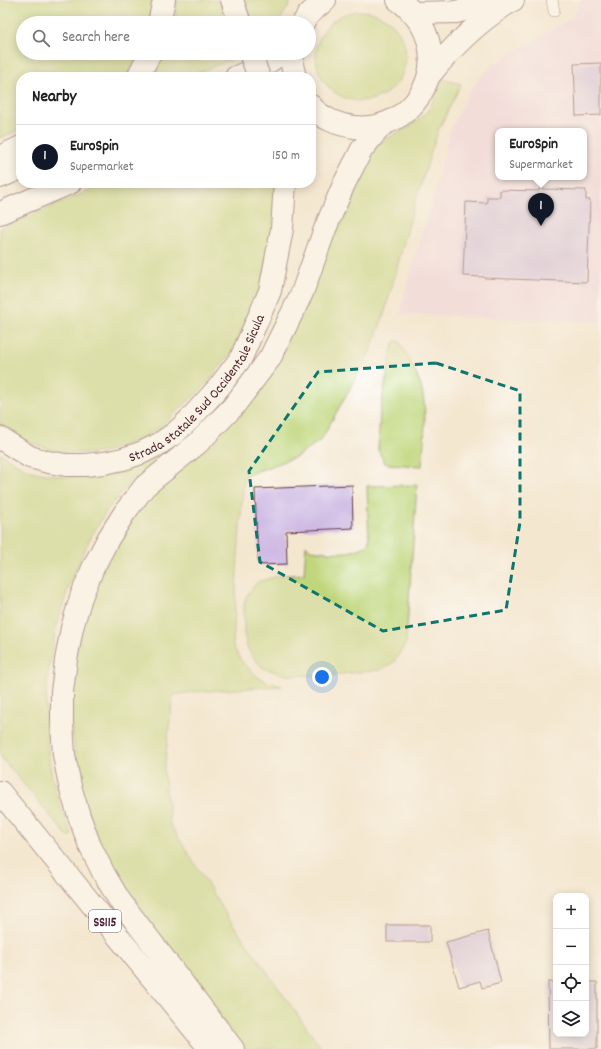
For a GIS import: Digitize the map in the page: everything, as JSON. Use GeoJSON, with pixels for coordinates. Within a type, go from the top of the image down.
{"type":"FeatureCollection","features":[{"type":"Feature","properties":{"kind":"main road"},"geometry":{"type":"LineString","coordinates":[[161,16],[164,0]]}},
{"type":"Feature","properties":{"kind":"main road"},"geometry":{"type":"LineString","coordinates":[[232,0],[238,16]]}},
{"type":"Feature","properties":{"kind":"main road"},"geometry":{"type":"LineString","coordinates":[[307,16],[325,0]]}},
{"type":"Feature","properties":{"kind":"main road"},"geometry":{"type":"LineString","coordinates":[[406,7],[456,12],[504,0]]}},
{"type":"Feature","properties":{"kind":"main road"},"geometry":{"type":"LineString","coordinates":[[316,111],[328,120],[346,126],[364,128],[382,125],[398,118],[412,107],[422,93],[429,76],[446,55],[485,20],[513,0]]}},
{"type":"Feature","properties":{"kind":"main road"},"geometry":{"type":"LineString","coordinates":[[406,7],[426,32],[431,54],[429,76]]}},
{"type":"Feature","properties":{"kind":"main road"},"geometry":{"type":"LineString","coordinates":[[140,72],[146,60]]}},
{"type":"Feature","properties":{"kind":"main road"},"geometry":{"type":"LineString","coordinates":[[253,60],[257,72]]}},
{"type":"Feature","properties":{"kind":"main road"},"geometry":{"type":"LineString","coordinates":[[248,72],[263,66],[271,60]]}},
{"type":"Feature","properties":{"kind":"main road"},"geometry":{"type":"LineString","coordinates":[[292,60],[294,72]]}},
{"type":"Feature","properties":{"kind":"main road"},"geometry":{"type":"LineString","coordinates":[[233,1049],[120,902],[90,846],[78,816],[64,755],[62,692],[66,660],[72,628],[81,597],[93,568],[108,539],[125,512],[145,486],[198,443],[233,407],[270,358],[302,293],[325,229],[344,184],[362,149],[382,125]]}},
{"type":"Feature","properties":{"kind":"main road"},"geometry":{"type":"LineString","coordinates":[[0,157],[16,149]]}},
{"type":"Feature","properties":{"kind":"main road"},"geometry":{"type":"LineString","coordinates":[[0,177],[16,170]]}},
{"type":"Feature","properties":{"kind":"main road"},"geometry":{"type":"LineString","coordinates":[[0,212],[58,188]]}},
{"type":"Feature","properties":{"kind":"main road","name":"Strada statale Sud Occidentale Sicula"},"geometry":{"type":"LineString","coordinates":[[0,438],[30,457],[66,465],[85,465],[123,459],[159,444],[175,433],[218,386],[241,358],[270,291],[282,229],[285,188]]}},
{"type":"Feature","properties":{"kind":"main road","name":"SS115"},"geometry":{"type":"LineString","coordinates":[[0,792],[210,1049]]}},
{"type":"Feature","properties":{"kind":"highlighted area"},"geometry":{"type":"Polygon","coordinates":[[[436,363],[520,391],[520,522],[506,610],[383,631],[260,562],[249,471],[318,372],[436,363]]]}},
{"type":"Feature","properties":{"kind":"shaded area"},"geometry":{"type":"Polygon","coordinates":[[[581,0],[601,0],[601,322],[400,314],[410,273],[437,182],[449,133],[471,88],[491,66],[571,18],[581,0]]]}},
{"type":"Feature","properties":{"kind":"green space"},"geometry":{"type":"Polygon","coordinates":[[[0,0],[154,0],[151,16],[16,16],[16,60],[136,60],[129,72],[16,72],[16,131],[0,138],[0,0]]]}},
{"type":"Feature","properties":{"kind":"green space"},"geometry":{"type":"Polygon","coordinates":[[[177,0],[223,0],[229,16],[176,16],[177,0]]]}},
{"type":"Feature","properties":{"kind":"green space"},"geometry":{"type":"Polygon","coordinates":[[[243,0],[290,0],[290,4],[282,16],[248,16],[243,0]]]}},
{"type":"Feature","properties":{"kind":"green space"},"geometry":{"type":"Polygon","coordinates":[[[352,11],[370,11],[386,18],[399,31],[406,47],[406,65],[399,81],[386,94],[370,101],[352,101],[336,94],[323,81],[316,65],[316,47],[323,31],[336,18],[352,11]]]}},
{"type":"Feature","properties":{"kind":"green space"},"geometry":{"type":"Polygon","coordinates":[[[162,60],[230,60],[200,72],[156,72],[162,60]]]}},
{"type":"Feature","properties":{"kind":"green space"},"geometry":{"type":"Polygon","coordinates":[[[443,79],[461,84],[438,131],[416,199],[384,315],[369,354],[321,440],[296,457],[244,476],[233,646],[242,662],[258,677],[265,681],[282,686],[193,692],[173,695],[164,771],[170,824],[228,917],[322,1049],[244,1049],[127,896],[98,842],[79,784],[71,723],[74,661],[89,600],[115,543],[151,493],[204,449],[333,232],[369,154],[384,140],[409,127],[428,112],[443,79]]]}},
{"type":"Feature","properties":{"kind":"green space"},"geometry":{"type":"Polygon","coordinates":[[[96,188],[276,188],[273,226],[261,286],[233,350],[204,387],[156,430],[138,440],[118,448],[98,453],[61,452],[43,447],[25,441],[0,424],[0,228],[96,188]]]}},
{"type":"Feature","properties":{"kind":"green space"},"geometry":{"type":"Polygon","coordinates":[[[396,341],[400,342],[418,378],[424,399],[425,433],[422,466],[385,463],[378,450],[380,412],[393,344],[396,341]]]}},
{"type":"Feature","properties":{"kind":"green space"},"geometry":{"type":"Polygon","coordinates":[[[165,449],[167,453],[119,496],[97,526],[76,570],[56,631],[50,662],[46,726],[49,758],[55,789],[72,835],[69,838],[0,756],[0,453],[34,472],[70,477],[85,477],[99,476],[125,469],[138,464],[165,449]]]}},
{"type":"Feature","properties":{"kind":"green space"},"geometry":{"type":"Polygon","coordinates":[[[417,485],[406,643],[394,662],[380,670],[322,676],[285,675],[263,668],[252,656],[247,647],[244,634],[244,604],[246,597],[257,582],[278,576],[304,574],[306,545],[310,550],[325,552],[349,552],[363,547],[369,542],[367,486],[417,485]]]}},
{"type":"Feature","properties":{"kind":"building"},"geometry":{"type":"Polygon","coordinates":[[[601,63],[601,115],[576,116],[574,64],[601,63]]]}},
{"type":"Feature","properties":{"kind":"building"},"geometry":{"type":"Polygon","coordinates":[[[539,189],[586,190],[586,200],[590,200],[587,282],[463,276],[466,202],[487,203],[487,197],[500,197],[500,190],[539,191],[539,189]]]}},
{"type":"Feature","properties":{"kind":"building"},"geometry":{"type":"Polygon","coordinates":[[[352,485],[353,528],[286,531],[287,564],[258,565],[255,489],[352,485]]]}},
{"type":"Feature","properties":{"kind":"building"},"geometry":{"type":"Polygon","coordinates":[[[387,925],[430,925],[430,942],[387,942],[387,925]]]}},
{"type":"Feature","properties":{"kind":"building"},"geometry":{"type":"Polygon","coordinates":[[[488,931],[501,983],[482,988],[480,981],[459,987],[446,942],[488,931]]]}},
{"type":"Feature","properties":{"kind":"building"},"geometry":{"type":"Polygon","coordinates":[[[548,982],[553,982],[553,1037],[589,1037],[589,982],[597,982],[597,1049],[549,1049],[548,982]]]}},
{"type":"Feature","properties":{"kind":"place","name":"EuroSpin"},"geometry":{"type":"Point","coordinates":[541,226]}}]}
